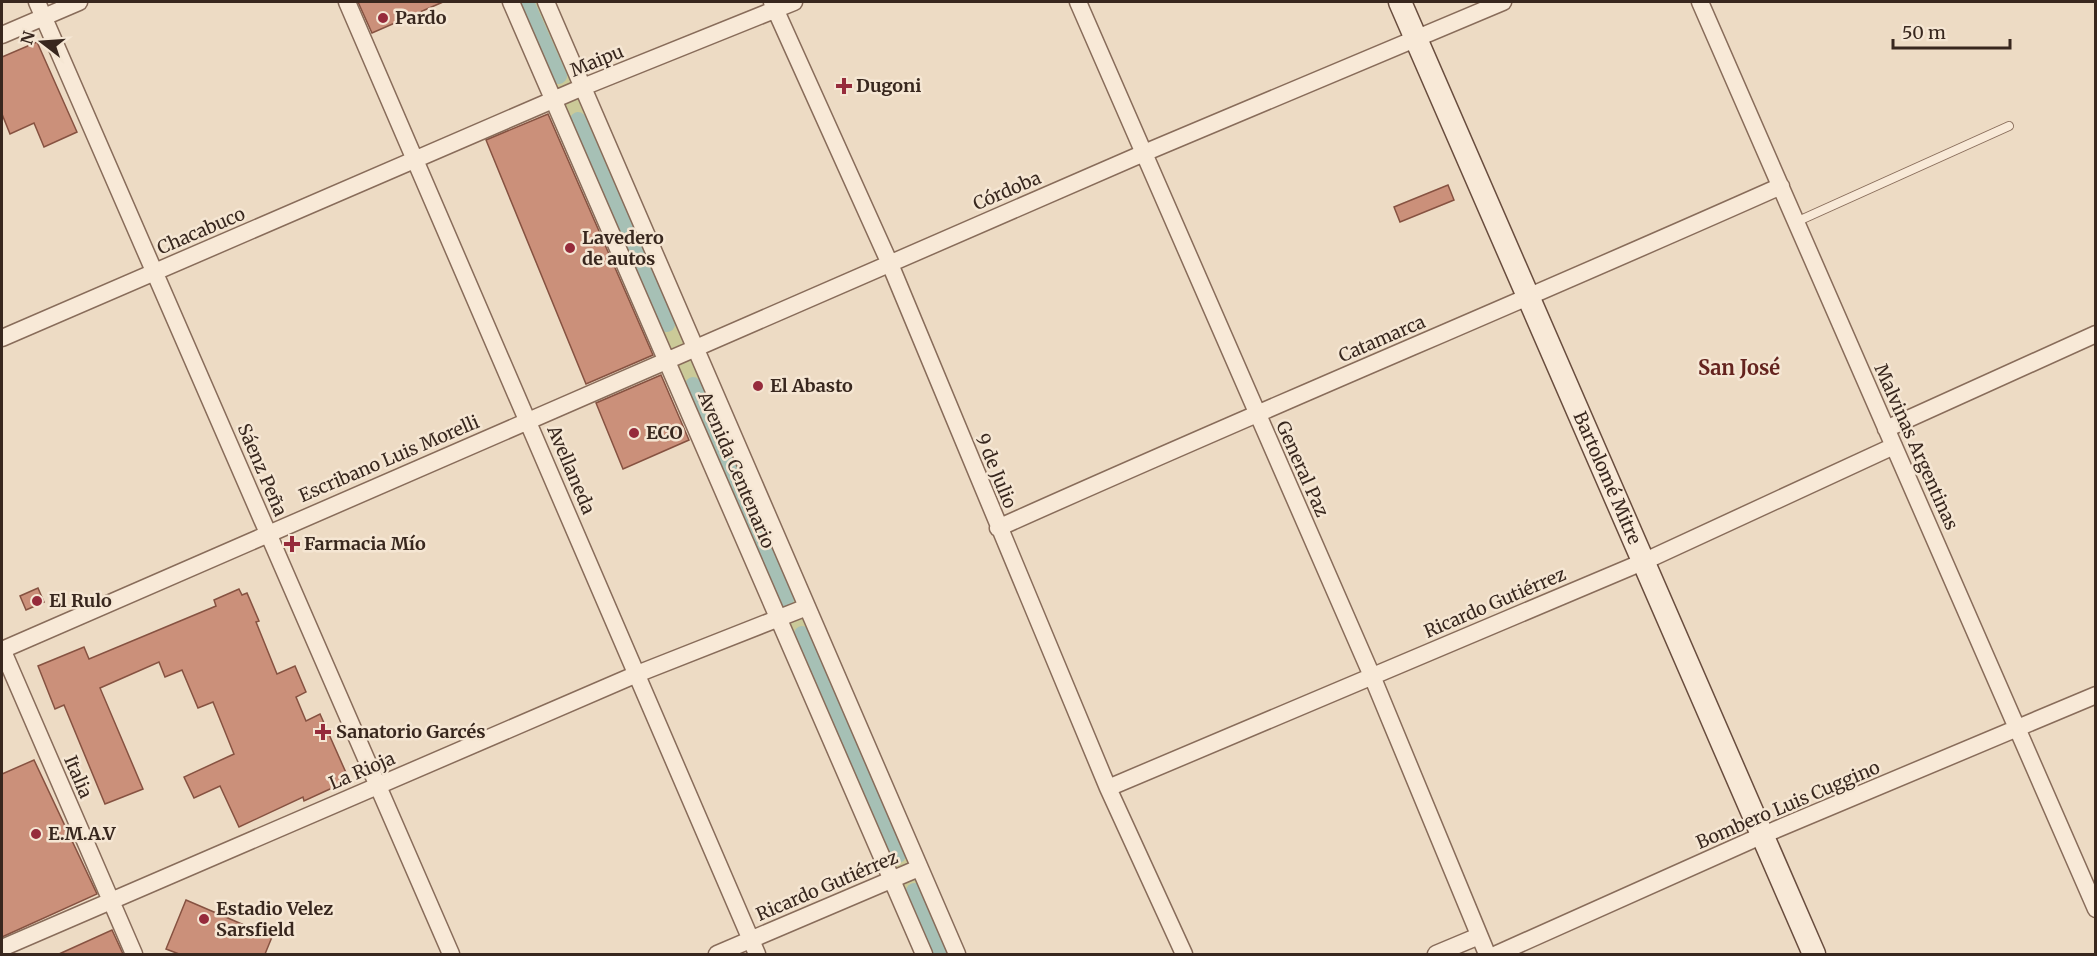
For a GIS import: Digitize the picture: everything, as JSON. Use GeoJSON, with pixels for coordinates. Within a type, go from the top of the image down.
{"type":"FeatureCollection","features":[{"type":"Feature","properties":{"kind":"main road","name":"Bartolomé Mitre"},"geometry":{"type":"LineString","coordinates":[[1400,2],[1531,298],[1814,954]]}},
{"type":"Feature","properties":{"kind":"street"},"geometry":{"type":"LineString","coordinates":[[2,35],[41,9],[79,2]]}},
{"type":"Feature","properties":{"kind":"street","name":"Avellaneda"},"geometry":{"type":"LineString","coordinates":[[346,2],[416,159],[754,947]]}},
{"type":"Feature","properties":{"kind":"street","name":"Avenida Centenario"},"geometry":{"type":"LineString","coordinates":[[511,2],[924,954]]}},
{"type":"Feature","properties":{"kind":"street","name":"Avenida Centenario"},"geometry":{"type":"LineString","coordinates":[[546,2],[957,954]]}},
{"type":"Feature","properties":{"kind":"street","name":"Maipu"},"geometry":{"type":"LineString","coordinates":[[416,159],[773,6],[794,2]]}},
{"type":"Feature","properties":{"kind":"street","name":"General Paz"},"geometry":{"type":"LineString","coordinates":[[1078,2],[1255,413],[1372,676],[1487,954]]}},
{"type":"Feature","properties":{"kind":"street","name":"Córdoba"},"geometry":{"type":"LineString","coordinates":[[528,420],[1144,153],[1503,2]]}},
{"type":"Feature","properties":{"kind":"street","name":"Malvinas Argentinas"},"geometry":{"type":"LineString","coordinates":[[1700,2],[2096,909]]}},
{"type":"Feature","properties":{"kind":"street","name":"9 de Julio"},"geometry":{"type":"LineString","coordinates":[[773,6],[890,264],[1108,788],[1184,954]]}},
{"type":"Feature","properties":{"kind":"street","name":"Sáenz Peña"},"geometry":{"type":"LineString","coordinates":[[41,9],[451,954]]}},
{"type":"Feature","properties":{"kind":"street","name":"Chacabuco"},"geometry":{"type":"LineString","coordinates":[[2,338],[416,159]]}},
{"type":"Feature","properties":{"kind":"street","name":"Catamarca"},"geometry":{"type":"LineString","coordinates":[[998,528],[1255,413],[1531,298],[1781,186]]}},
{"type":"Feature","properties":{"kind":"street"},"geometry":{"type":"LineString","coordinates":[[1886,429],[2096,334]]}},
{"type":"Feature","properties":{"kind":"street","name":"Escribano Luis Morelli"},"geometry":{"type":"LineString","coordinates":[[2,649],[528,420]]}},
{"type":"Feature","properties":{"kind":"street","name":"Ricardo Gutiérrez"},"geometry":{"type":"LineString","coordinates":[[1108,788],[1645,561],[1894,446]]}},
{"type":"Feature","properties":{"kind":"street","name":"La Rioja"},"geometry":{"type":"LineString","coordinates":[[2,948],[637,674],[807,607]]}},
{"type":"Feature","properties":{"kind":"street","name":"Italia"},"geometry":{"type":"LineString","coordinates":[[2,649],[134,954]]}},
{"type":"Feature","properties":{"kind":"street","name":"Bombero Luis Cuggino"},"geometry":{"type":"LineString","coordinates":[[1497,954],[1762,835],[2096,695]]}},
{"type":"Feature","properties":{"kind":"street","name":"Ricardo Gutiérrez"},"geometry":{"type":"LineString","coordinates":[[717,954],[754,947],[919,868]]}},
{"type":"Feature","properties":{"kind":"street"},"geometry":{"type":"LineString","coordinates":[[1436,954],[1479,936]]}},
{"type":"Feature","properties":{"kind":"lane"},"geometry":{"type":"LineString","coordinates":[[1796,222],[2009,126]]}},
{"type":"Feature","properties":{"kind":"shaded area"},"geometry":{"type":"Polygon","coordinates":[[[514,2],[542,2],[953,954],[928,954],[514,2]]]}},
{"type":"Feature","properties":{"kind":"building","name":"Pardo"},"geometry":{"type":"Polygon","coordinates":[[[358,2],[443,2],[372,33],[358,2]]]}},
{"type":"Feature","properties":{"kind":"building"},"geometry":{"type":"Polygon","coordinates":[[[37,42],[77,132],[44,147],[34,123],[10,134],[2,114],[2,57],[37,42]]]}},
{"type":"Feature","properties":{"kind":"building","name":"Lavedero de autos"},"geometry":{"type":"Polygon","coordinates":[[[548,114],[653,355],[586,384],[486,140],[548,114]]]}},
{"type":"Feature","properties":{"kind":"building"},"geometry":{"type":"Polygon","coordinates":[[[1448,185],[1454,200],[1400,222],[1394,207],[1448,185]]]}},
{"type":"Feature","properties":{"kind":"building"},"geometry":{"type":"Polygon","coordinates":[[[661,375],[689,440],[623,469],[596,403],[661,375]]]}},
{"type":"Feature","properties":{"kind":"building"},"geometry":{"type":"Polygon","coordinates":[[[38,588],[44,602],[26,610],[20,596],[38,588]]]}},
{"type":"Feature","properties":{"kind":"building"},"geometry":{"type":"Polygon","coordinates":[[[239,589],[242,595],[247,593],[277,674],[295,666],[306,692],[296,697],[306,721],[320,714],[347,775],[341,778],[343,783],[304,801],[303,797],[239,827],[220,786],[194,798],[184,777],[234,754],[213,702],[198,708],[182,670],[165,677],[159,662],[100,688],[143,789],[105,804],[64,705],[55,709],[38,666],[84,647],[89,659],[216,606],[214,600],[239,589]]]}},
{"type":"Feature","properties":{"kind":"building","name":"E.M.A.V"},"geometry":{"type":"Polygon","coordinates":[[[34,760],[97,894],[2,937],[2,774],[34,760]]]}},
{"type":"Feature","properties":{"kind":"building","name":"Estadio Velez Sarsfield"},"geometry":{"type":"Polygon","coordinates":[[[186,900],[272,937],[265,954],[179,954],[166,949],[186,900]]]}},
{"type":"Feature","properties":{"kind":"building"},"geometry":{"type":"Polygon","coordinates":[[[112,930],[123,954],[59,954],[112,930]]]}},
{"type":"Feature","properties":{"kind":"waterway"},"geometry":{"type":"LineString","coordinates":[[526,2],[559,76]]}},
{"type":"Feature","properties":{"kind":"waterway"},"geometry":{"type":"LineString","coordinates":[[578,120],[667,324]]}},
{"type":"Feature","properties":{"kind":"waterway"},"geometry":{"type":"LineString","coordinates":[[693,385],[786,599]]}},
{"type":"Feature","properties":{"kind":"waterway"},"geometry":{"type":"LineString","coordinates":[[802,634],[898,855]]}},
{"type":"Feature","properties":{"kind":"waterway"},"geometry":{"type":"LineString","coordinates":[[914,891],[941,954]]}},
{"type":"Feature","properties":{"kind":"place","name":"Pardo"},"geometry":{"type":"Point","coordinates":[383,18]}},
{"type":"Feature","properties":{"kind":"place","name":"Dugoni"},"geometry":{"type":"Point","coordinates":[844,86]}},
{"type":"Feature","properties":{"kind":"place","name":"Lavedero de autos"},"geometry":{"type":"Point","coordinates":[570,248]}},
{"type":"Feature","properties":{"kind":"place","name":"El Abasto"},"geometry":{"type":"Point","coordinates":[758,386]}},
{"type":"Feature","properties":{"kind":"place","name":"ECO"},"geometry":{"type":"Point","coordinates":[634,433]}},
{"type":"Feature","properties":{"kind":"place","name":"Farmacia Mío"},"geometry":{"type":"Point","coordinates":[292,544]}},
{"type":"Feature","properties":{"kind":"place","name":"El Rulo"},"geometry":{"type":"Point","coordinates":[37,601]}},
{"type":"Feature","properties":{"kind":"place","name":"Sanatorio Garcés"},"geometry":{"type":"Point","coordinates":[323,732]}},
{"type":"Feature","properties":{"kind":"place","name":"E.M.A.V"},"geometry":{"type":"Point","coordinates":[36,834]}},
{"type":"Feature","properties":{"kind":"place","name":"Estadio Velez Sarsfield"},"geometry":{"type":"Point","coordinates":[204,919]}},
{"type":"Feature","properties":{"kind":"district","name":"San José"},"geometry":{"type":"Point","coordinates":[1739,368]}}]}
